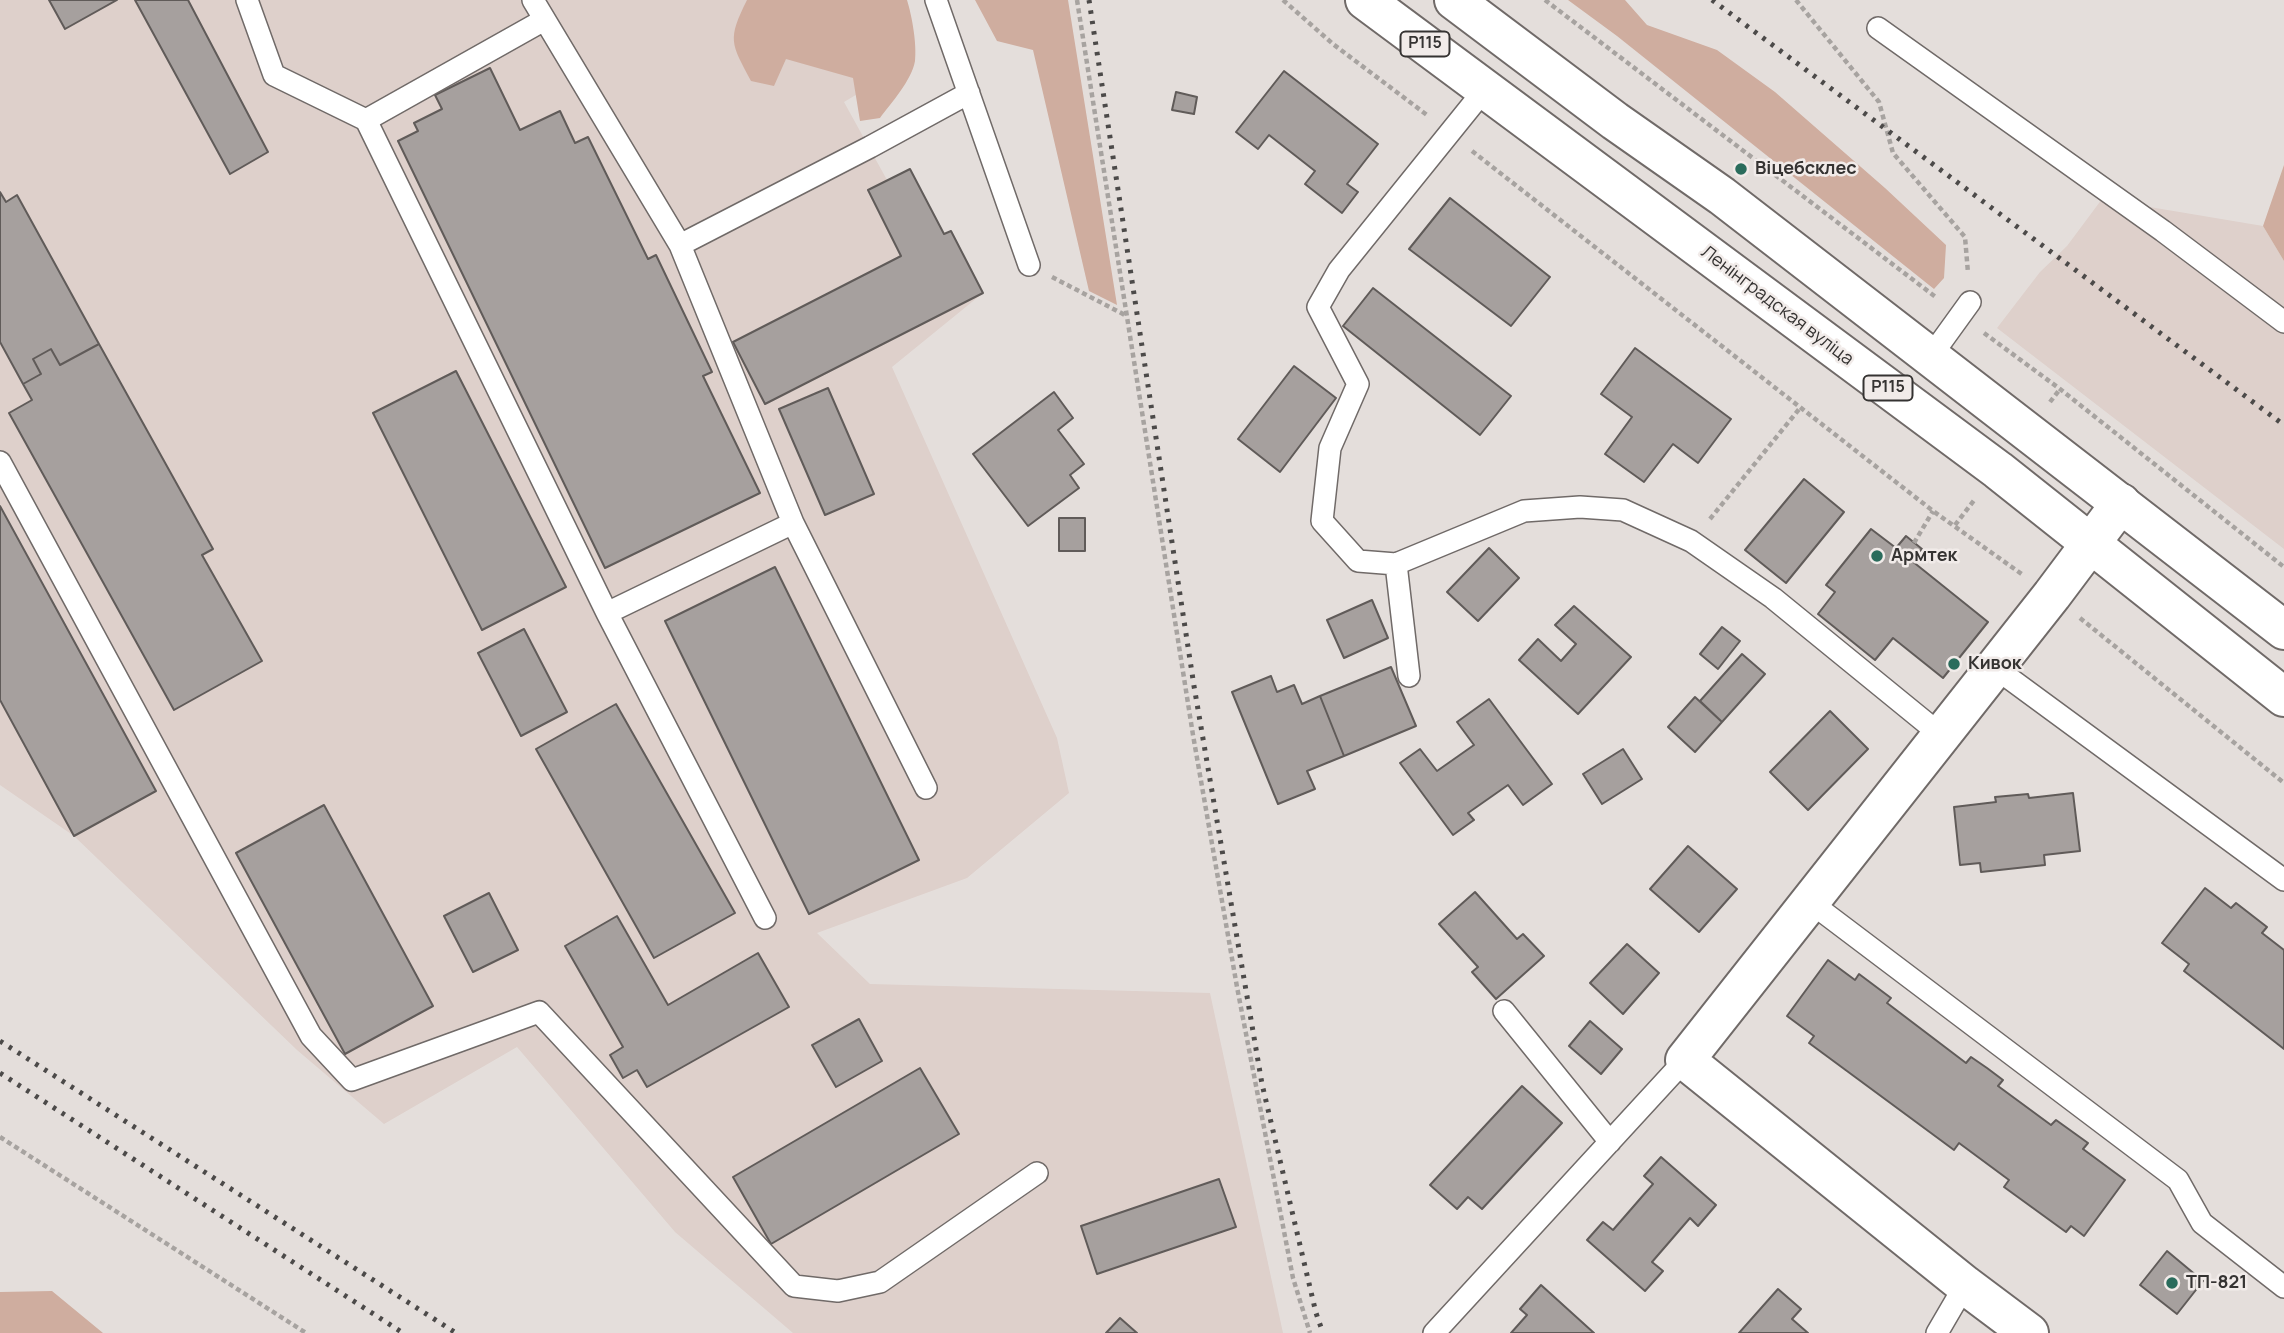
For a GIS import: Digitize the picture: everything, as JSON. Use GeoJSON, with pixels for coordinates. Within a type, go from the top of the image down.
{"type":"FeatureCollection","features":[{"type":"Feature","properties":{"kind":"main road","name":"Ленінградская вуліца"},"geometry":{"type":"LineString","coordinates":[[1365,0],[1963,444],[2284,697]]}},
{"type":"Feature","properties":{"kind":"main road","name":"Р115"},"geometry":{"type":"LineString","coordinates":[[1454,0],[1615,121],[1722,196],[2284,630]]}},
{"type":"Feature","properties":{"kind":"main road"},"geometry":{"type":"LineString","coordinates":[[2029,1333],[1965,1285],[1685,1060],[2052,595],[2121,503]]}},
{"type":"Feature","properties":{"kind":"lane"},"geometry":{"type":"LineString","coordinates":[[247,0],[274,75],[366,120],[607,613],[765,918]]}},
{"type":"Feature","properties":{"kind":"lane"},"geometry":{"type":"LineString","coordinates":[[533,0],[680,245],[793,523],[926,788]]}},
{"type":"Feature","properties":{"kind":"lane"},"geometry":{"type":"LineString","coordinates":[[936,0],[1029,265]]}},
{"type":"Feature","properties":{"kind":"lane"},"geometry":{"type":"LineString","coordinates":[[366,120],[544,20]]}},
{"type":"Feature","properties":{"kind":"lane"},"geometry":{"type":"LineString","coordinates":[[1878,28],[2163,231],[2284,322]]}},
{"type":"Feature","properties":{"kind":"lane"},"geometry":{"type":"LineString","coordinates":[[1485,89],[1339,270],[1318,307],[1358,384],[1330,448],[1322,521],[1358,561],[1396,564],[1524,511],[1580,507],[1623,510],[1691,541],[1773,598],[1941,735]]}},
{"type":"Feature","properties":{"kind":"lane"},"geometry":{"type":"LineString","coordinates":[[680,245],[969,93]]}},
{"type":"Feature","properties":{"kind":"lane"},"geometry":{"type":"LineString","coordinates":[[1931,356],[1965,309]]}},
{"type":"Feature","properties":{"kind":"lane"},"geometry":{"type":"LineString","coordinates":[[0,462],[311,1036],[352,1080],[539,1012],[794,1286],[838,1290],[880,1282],[1037,1173]]}},
{"type":"Feature","properties":{"kind":"lane"},"geometry":{"type":"LineString","coordinates":[[607,613],[793,523]]}},
{"type":"Feature","properties":{"kind":"lane"},"geometry":{"type":"LineString","coordinates":[[1396,564],[1409,676]]}},
{"type":"Feature","properties":{"kind":"lane"},"geometry":{"type":"LineString","coordinates":[[1994,667],[2284,880]]}},
{"type":"Feature","properties":{"kind":"lane"},"geometry":{"type":"LineString","coordinates":[[1810,902],[2178,1180],[2202,1223],[2284,1287]]}},
{"type":"Feature","properties":{"kind":"lane"},"geometry":{"type":"LineString","coordinates":[[1503,1011],[1610,1142]]}},
{"type":"Feature","properties":{"kind":"lane"},"geometry":{"type":"LineString","coordinates":[[1434,1333],[1685,1060]]}},
{"type":"Feature","properties":{"kind":"lane"},"geometry":{"type":"LineString","coordinates":[[1937,1333],[1965,1285]]}},
{"type":"Feature","properties":{"kind":"path"},"geometry":{"type":"LineString","coordinates":[[1077,0],[1193,735],[1237,987],[1293,1278],[1310,1333]]}},
{"type":"Feature","properties":{"kind":"path"},"geometry":{"type":"LineString","coordinates":[[1283,0],[1333,44],[1933,511],[2052,595],[2284,783]]}},
{"type":"Feature","properties":{"kind":"path"},"geometry":{"type":"LineString","coordinates":[[1545,0],[1965,309],[2060,389],[2284,567]]}},
{"type":"Feature","properties":{"kind":"path"},"geometry":{"type":"LineString","coordinates":[[1796,0],[1879,102],[1893,153],[1965,237],[1965,309]]}},
{"type":"Feature","properties":{"kind":"path"},"geometry":{"type":"LineString","coordinates":[[1029,265],[1126,315]]}},
{"type":"Feature","properties":{"kind":"path"},"geometry":{"type":"LineString","coordinates":[[1691,541],[1800,408]]}},
{"type":"Feature","properties":{"kind":"path"},"geometry":{"type":"LineString","coordinates":[[1955,526],[1978,496]]}},
{"type":"Feature","properties":{"kind":"path"},"geometry":{"type":"LineString","coordinates":[[1914,543],[1933,511]]}},
{"type":"Feature","properties":{"kind":"path"},"geometry":{"type":"LineString","coordinates":[[0,1137],[306,1333]]}},
{"type":"Feature","properties":{"kind":"shaded area"},"geometry":{"type":"Polygon","coordinates":[[[0,0],[892,0],[911,62],[844,102],[887,180],[910,169],[944,234],[951,231],[983,293],[892,367],[1057,738],[1069,793],[967,878],[817,933],[870,984],[1210,993],[1283,1333],[793,1333],[675,1232],[517,1047],[384,1124],[297,1050],[74,836],[0,785],[0,0]]]}},
{"type":"Feature","properties":{"kind":"shaded area"},"geometry":{"type":"Polygon","coordinates":[[[747,0],[907,0],[915,47],[915,61],[910,76],[880,118],[860,121],[853,78],[786,59],[774,86],[751,81],[734,41],[736,24],[747,0]]]}},
{"type":"Feature","properties":{"kind":"shaded area"},"geometry":{"type":"Polygon","coordinates":[[[975,0],[1068,0],[1117,305],[1089,291],[1033,50],[997,41],[975,0]]]}},
{"type":"Feature","properties":{"kind":"shaded area"},"geometry":{"type":"Polygon","coordinates":[[[1568,0],[1625,0],[1647,25],[1717,50],[1775,92],[1946,245],[1944,278],[1934,289],[1617,36],[1568,0]]]}},
{"type":"Feature","properties":{"kind":"shaded area"},"geometry":{"type":"Polygon","coordinates":[[[2284,165],[2284,261],[2263,226],[2284,165]]]}},
{"type":"Feature","properties":{"kind":"shaded area"},"geometry":{"type":"Polygon","coordinates":[[[2102,199],[2263,226],[2284,261],[2284,549],[1997,328],[2040,272],[2067,246],[2102,199]]]}},
{"type":"Feature","properties":{"kind":"shaded area"},"geometry":{"type":"Polygon","coordinates":[[[52,1291],[103,1333],[0,1333],[0,1292],[52,1291]]]}},
{"type":"Feature","properties":{"kind":"building"},"geometry":{"type":"Polygon","coordinates":[[[49,0],[117,0],[65,29],[49,0]]]}},
{"type":"Feature","properties":{"kind":"building"},"geometry":{"type":"Polygon","coordinates":[[[135,0],[188,0],[268,152],[230,174],[135,0]]]}},
{"type":"Feature","properties":{"kind":"building"},"geometry":{"type":"Polygon","coordinates":[[[490,68],[520,130],[560,111],[575,143],[588,137],[648,259],[656,255],[712,372],[703,376],[760,493],[605,568],[398,141],[418,131],[414,123],[442,109],[435,95],[490,68]]]}},
{"type":"Feature","properties":{"kind":"building"},"geometry":{"type":"Polygon","coordinates":[[[1284,71],[1378,144],[1347,184],[1358,192],[1342,213],[1305,184],[1315,171],[1269,135],[1258,149],[1236,132],[1284,71]]]}},
{"type":"Feature","properties":{"kind":"building"},"geometry":{"type":"Polygon","coordinates":[[[1176,92],[1197,97],[1194,114],[1172,110],[1176,92]]]}},
{"type":"Feature","properties":{"kind":"building"},"geometry":{"type":"Polygon","coordinates":[[[910,169],[944,234],[951,231],[983,293],[765,404],[733,342],[901,256],[868,190],[910,169]]]}},
{"type":"Feature","properties":{"kind":"building"},"geometry":{"type":"Polygon","coordinates":[[[0,192],[6,202],[17,195],[99,344],[60,365],[51,349],[33,359],[41,374],[23,384],[0,342],[0,192]]]}},
{"type":"Feature","properties":{"kind":"building"},"geometry":{"type":"Polygon","coordinates":[[[1450,198],[1550,277],[1511,326],[1409,249],[1450,198]]]}},
{"type":"Feature","properties":{"kind":"building"},"geometry":{"type":"Polygon","coordinates":[[[1373,288],[1511,396],[1480,435],[1343,326],[1373,288]]]}},
{"type":"Feature","properties":{"kind":"building"},"geometry":{"type":"Polygon","coordinates":[[[99,344],[213,549],[202,555],[262,661],[174,710],[9,413],[32,400],[23,384],[41,374],[33,359],[51,349],[60,365],[99,344]]]}},
{"type":"Feature","properties":{"kind":"building"},"geometry":{"type":"Polygon","coordinates":[[[1635,348],[1731,419],[1698,463],[1673,444],[1644,482],[1605,454],[1632,417],[1601,394],[1635,348]]]}},
{"type":"Feature","properties":{"kind":"building"},"geometry":{"type":"Polygon","coordinates":[[[1294,366],[1336,398],[1280,472],[1238,439],[1294,366]]]}},
{"type":"Feature","properties":{"kind":"building"},"geometry":{"type":"Polygon","coordinates":[[[456,371],[566,587],[482,630],[373,413],[456,371]]]}},
{"type":"Feature","properties":{"kind":"building"},"geometry":{"type":"Polygon","coordinates":[[[828,388],[874,494],[825,515],[779,409],[828,388]]]}},
{"type":"Feature","properties":{"kind":"building"},"geometry":{"type":"Polygon","coordinates":[[[1054,392],[1073,418],[1058,430],[1084,464],[1070,475],[1079,488],[1028,526],[973,454],[1054,392]]]}},
{"type":"Feature","properties":{"kind":"building"},"geometry":{"type":"Polygon","coordinates":[[[1804,479],[1844,512],[1786,583],[1745,550],[1804,479]]]}},
{"type":"Feature","properties":{"kind":"building"},"geometry":{"type":"Polygon","coordinates":[[[0,506],[156,791],[74,836],[0,700],[0,506]]]}},
{"type":"Feature","properties":{"kind":"building"},"geometry":{"type":"Polygon","coordinates":[[[1059,518],[1085,518],[1085,551],[1059,551],[1059,518]]]}},
{"type":"Feature","properties":{"kind":"building"},"geometry":{"type":"Polygon","coordinates":[[[1871,529],[1896,548],[1906,536],[1922,549],[1912,561],[1988,622],[1943,678],[1893,638],[1875,660],[1818,614],[1835,592],[1826,585],[1871,529]]]}},
{"type":"Feature","properties":{"kind":"building"},"geometry":{"type":"Polygon","coordinates":[[[1489,548],[1519,578],[1478,621],[1447,592],[1489,548]]]}},
{"type":"Feature","properties":{"kind":"building"},"geometry":{"type":"Polygon","coordinates":[[[775,567],[919,860],[809,914],[665,621],[775,567]]]}},
{"type":"Feature","properties":{"kind":"building"},"geometry":{"type":"Polygon","coordinates":[[[1372,600],[1388,638],[1344,658],[1327,620],[1372,600]]]}},
{"type":"Feature","properties":{"kind":"building"},"geometry":{"type":"Polygon","coordinates":[[[1574,606],[1631,657],[1578,714],[1519,660],[1538,639],[1561,661],[1576,644],[1555,625],[1574,606]]]}},
{"type":"Feature","properties":{"kind":"building"},"geometry":{"type":"Polygon","coordinates":[[[1722,627],[1740,641],[1718,669],[1700,654],[1722,627]]]}},
{"type":"Feature","properties":{"kind":"building"},"geometry":{"type":"Polygon","coordinates":[[[524,629],[567,712],[521,736],[478,653],[524,629]]]}},
{"type":"Feature","properties":{"kind":"building"},"geometry":{"type":"Polygon","coordinates":[[[1742,654],[1765,674],[1722,722],[1700,701],[1742,654]]]}},
{"type":"Feature","properties":{"kind":"building"},"geometry":{"type":"Polygon","coordinates":[[[1391,667],[1416,726],[1344,756],[1320,696],[1391,667]]]}},
{"type":"Feature","properties":{"kind":"building"},"geometry":{"type":"Polygon","coordinates":[[[1271,676],[1277,692],[1294,685],[1302,704],[1320,696],[1344,756],[1307,771],[1315,789],[1278,804],[1232,692],[1271,676]]]}},
{"type":"Feature","properties":{"kind":"building"},"geometry":{"type":"Polygon","coordinates":[[[1695,697],[1722,722],[1695,752],[1668,727],[1695,697]]]}},
{"type":"Feature","properties":{"kind":"building"},"geometry":{"type":"Polygon","coordinates":[[[1489,699],[1552,784],[1523,805],[1508,785],[1468,813],[1474,820],[1453,835],[1400,763],[1420,749],[1437,771],[1474,745],[1457,722],[1489,699]]]}},
{"type":"Feature","properties":{"kind":"building"},"geometry":{"type":"Polygon","coordinates":[[[616,704],[735,913],[654,958],[536,749],[616,704]]]}},
{"type":"Feature","properties":{"kind":"building"},"geometry":{"type":"Polygon","coordinates":[[[1830,711],[1868,749],[1808,810],[1770,772],[1830,711]]]}},
{"type":"Feature","properties":{"kind":"building"},"geometry":{"type":"Polygon","coordinates":[[[1623,749],[1642,779],[1602,804],[1583,774],[1623,749]]]}},
{"type":"Feature","properties":{"kind":"building"},"geometry":{"type":"Polygon","coordinates":[[[2073,793],[2080,851],[2044,855],[2045,865],[1981,872],[1980,863],[1960,865],[1954,807],[1996,802],[1995,797],[2028,794],[2029,798],[2073,793]]]}},
{"type":"Feature","properties":{"kind":"building"},"geometry":{"type":"Polygon","coordinates":[[[324,805],[433,1006],[345,1054],[236,853],[324,805]]]}},
{"type":"Feature","properties":{"kind":"building"},"geometry":{"type":"Polygon","coordinates":[[[1688,846],[1737,889],[1699,932],[1650,889],[1688,846]]]}},
{"type":"Feature","properties":{"kind":"building"},"geometry":{"type":"Polygon","coordinates":[[[2205,888],[2231,908],[2236,903],[2267,927],[2262,933],[2284,950],[2284,1049],[2184,971],[2189,964],[2162,943],[2205,888]]]}},
{"type":"Feature","properties":{"kind":"building"},"geometry":{"type":"Polygon","coordinates":[[[1475,892],[1517,939],[1523,934],[1544,956],[1496,999],[1472,972],[1478,967],[1439,924],[1475,892]]]}},
{"type":"Feature","properties":{"kind":"building"},"geometry":{"type":"Polygon","coordinates":[[[489,893],[518,950],[473,972],[444,916],[489,893]]]}},
{"type":"Feature","properties":{"kind":"building"},"geometry":{"type":"Polygon","coordinates":[[[617,916],[668,1005],[758,953],[789,1007],[647,1087],[637,1070],[623,1078],[610,1055],[623,1047],[565,946],[617,916]]]}},
{"type":"Feature","properties":{"kind":"building"},"geometry":{"type":"Polygon","coordinates":[[[1627,944],[1659,973],[1623,1014],[1590,983],[1627,944]]]}},
{"type":"Feature","properties":{"kind":"building"},"geometry":{"type":"Polygon","coordinates":[[[1828,960],[1855,980],[1859,974],[1891,998],[1887,1003],[1966,1063],[1971,1057],[1987,1068],[2003,1080],[1998,1086],[2051,1125],[2056,1120],[2088,1143],[2083,1149],[2125,1180],[2084,1236],[2071,1226],[2066,1232],[2004,1187],[2009,1180],[1959,1143],[1954,1150],[1809,1043],[1814,1036],[1787,1016],[1828,960]]]}},
{"type":"Feature","properties":{"kind":"building"},"geometry":{"type":"Polygon","coordinates":[[[859,1019],[882,1061],[836,1087],[812,1045],[859,1019]]]}},
{"type":"Feature","properties":{"kind":"building"},"geometry":{"type":"Polygon","coordinates":[[[1590,1021],[1622,1049],[1601,1074],[1569,1046],[1590,1021]]]}},
{"type":"Feature","properties":{"kind":"building"},"geometry":{"type":"Polygon","coordinates":[[[920,1068],[959,1134],[771,1244],[733,1177],[920,1068]]]}},
{"type":"Feature","properties":{"kind":"building"},"geometry":{"type":"Polygon","coordinates":[[[1522,1086],[1562,1123],[1482,1209],[1468,1197],[1457,1209],[1430,1185],[1522,1086]]]}},
{"type":"Feature","properties":{"kind":"building"},"geometry":{"type":"Polygon","coordinates":[[[1661,1157],[1716,1205],[1698,1226],[1690,1218],[1652,1262],[1663,1271],[1645,1291],[1587,1240],[1603,1222],[1613,1230],[1653,1184],[1644,1176],[1661,1157]]]}},
{"type":"Feature","properties":{"kind":"building"},"geometry":{"type":"Polygon","coordinates":[[[1219,1179],[1236,1227],[1097,1274],[1081,1226],[1219,1179]]]}},
{"type":"Feature","properties":{"kind":"building","name":"ТП-821"},"geometry":{"type":"Polygon","coordinates":[[[2167,1251],[2203,1281],[2177,1314],[2140,1285],[2167,1251]]]}},
{"type":"Feature","properties":{"kind":"building"},"geometry":{"type":"Polygon","coordinates":[[[1541,1285],[1594,1333],[1511,1333],[1527,1315],[1520,1309],[1541,1285]]]}},
{"type":"Feature","properties":{"kind":"building"},"geometry":{"type":"Polygon","coordinates":[[[1778,1289],[1801,1309],[1792,1319],[1808,1333],[1739,1333],[1778,1289]]]}},
{"type":"Feature","properties":{"kind":"building"},"geometry":{"type":"Polygon","coordinates":[[[1120,1318],[1137,1333],[1106,1333],[1120,1318]]]}},
{"type":"Feature","properties":{"kind":"railway"},"geometry":{"type":"LineString","coordinates":[[1089,0],[1194,686],[1262,1084],[1323,1333]]}},
{"type":"Feature","properties":{"kind":"railway"},"geometry":{"type":"LineString","coordinates":[[1712,0],[2284,425]]}},
{"type":"Feature","properties":{"kind":"railway"},"geometry":{"type":"LineString","coordinates":[[0,1041],[456,1333]]}},
{"type":"Feature","properties":{"kind":"railway"},"geometry":{"type":"LineString","coordinates":[[0,1073],[403,1333]]}},
{"type":"Feature","properties":{"kind":"place","name":"Віцебсклес"},"geometry":{"type":"Point","coordinates":[1741,169]}},
{"type":"Feature","properties":{"kind":"place","name":"Армтек"},"geometry":{"type":"Point","coordinates":[1877,556]}},
{"type":"Feature","properties":{"kind":"place","name":"Кивок"},"geometry":{"type":"Point","coordinates":[1954,664]}},
{"type":"Feature","properties":{"kind":"place","name":"ТП-821"},"geometry":{"type":"Point","coordinates":[2172,1283]}}]}
